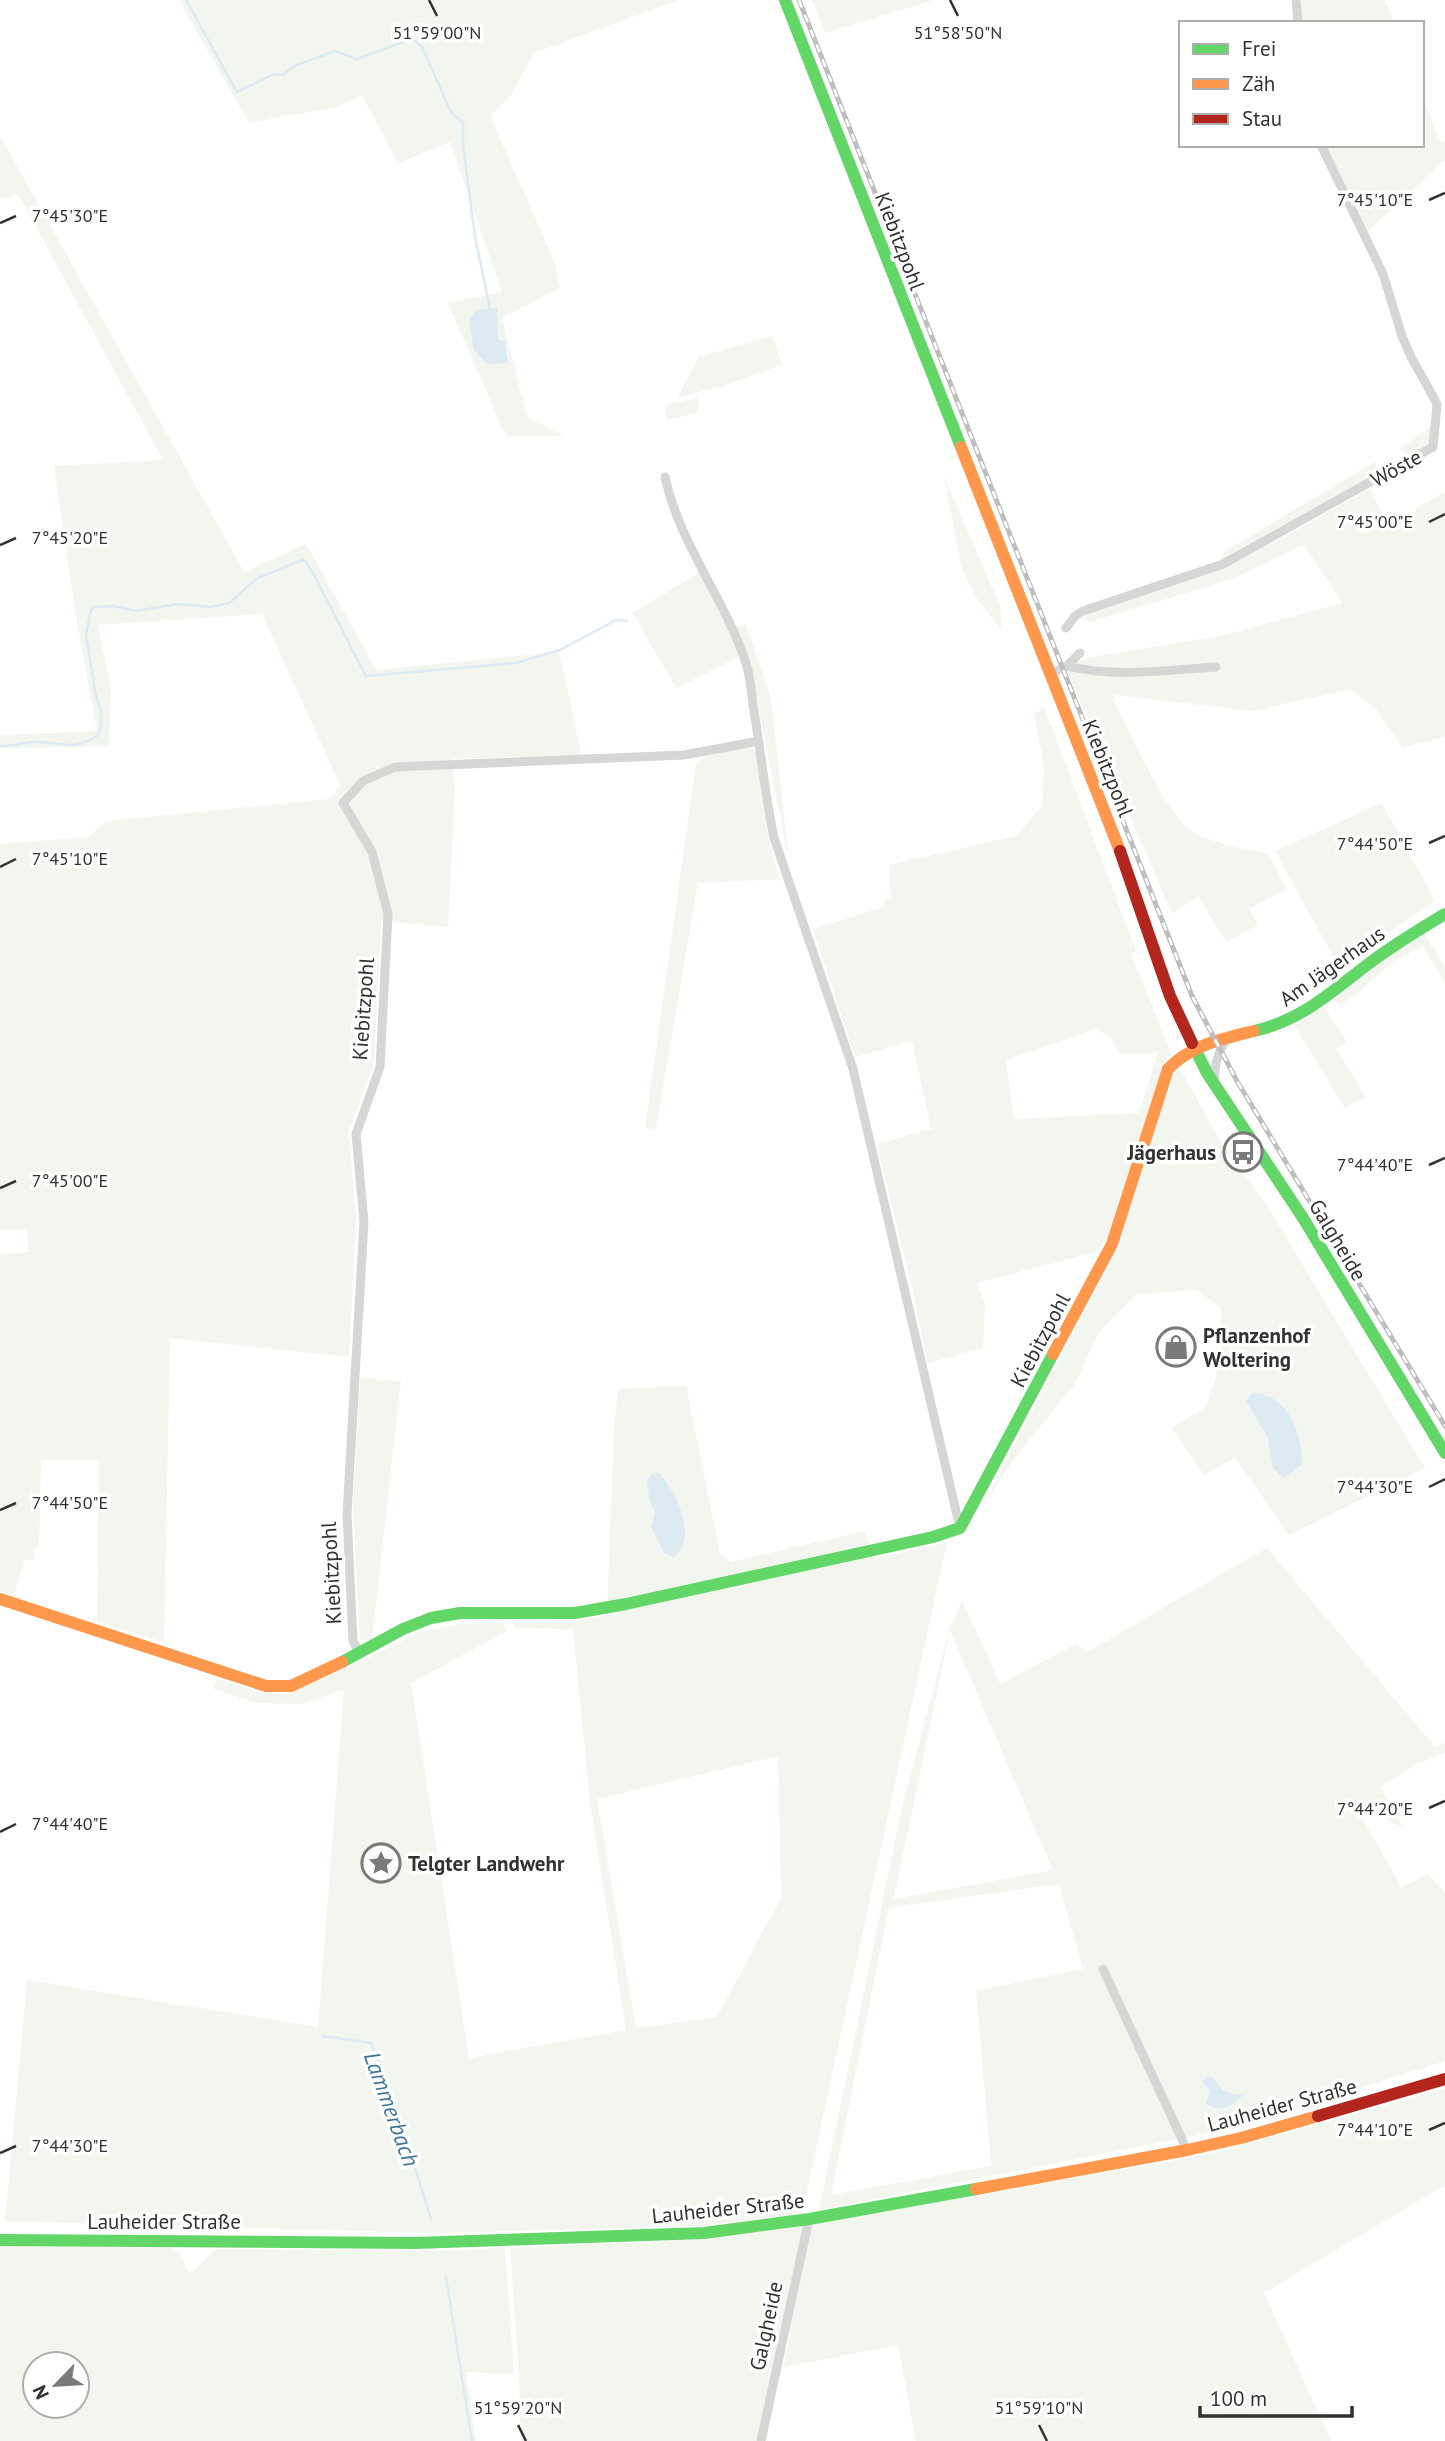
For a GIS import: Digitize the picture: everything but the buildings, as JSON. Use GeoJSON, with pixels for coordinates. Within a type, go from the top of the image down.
{"type":"FeatureCollection","features":[{"type":"Feature","properties":{"kind":"street","name":"Kiebitzpohl"},"geometry":{"type":"LineString","coordinates":[[0,1599],[266,1686],[291,1686],[403,1629],[431,1618],[460,1613],[587,1610],[907,1543],[960,1528],[1112,1244],[1168,1069],[1175,1059],[1194,1050],[1170,996],[1132,881],[785,0]]}},
{"type":"Feature","properties":{"kind":"street"},"geometry":{"type":"LineString","coordinates":[[1296,0],[1298,21]]}},
{"type":"Feature","properties":{"kind":"street","name":"Wöste"},"geometry":{"type":"LineString","coordinates":[[1066,628],[1075,616],[1083,611],[1223,564],[1433,447],[1436,400],[1411,357],[1383,274],[1359,229],[1322,147]]}},
{"type":"Feature","properties":{"kind":"street"},"geometry":{"type":"LineString","coordinates":[[666,477],[670,501],[717,596],[746,665],[766,801],[781,861],[853,1069],[960,1528]]}},
{"type":"Feature","properties":{"kind":"street"},"geometry":{"type":"LineString","coordinates":[[1050,674],[1067,666],[1080,653]]}},
{"type":"Feature","properties":{"kind":"street"},"geometry":{"type":"LineString","coordinates":[[1067,666],[1089,672],[1216,667]]}},
{"type":"Feature","properties":{"kind":"street","name":"Kiebitzpohl"},"geometry":{"type":"LineString","coordinates":[[359,1652],[354,1641],[348,1514],[364,1222],[356,1134],[380,1067],[388,914],[372,852],[343,803],[363,781],[394,767],[684,755],[759,741]]}},
{"type":"Feature","properties":{"kind":"street","name":"Am Jägerhaus"},"geometry":{"type":"LineString","coordinates":[[1194,1050],[1292,1019],[1324,999],[1380,955],[1445,914]]}},
{"type":"Feature","properties":{"kind":"street"},"geometry":{"type":"LineString","coordinates":[[1214,1085],[1219,1050],[1227,1039]]}},
{"type":"Feature","properties":{"kind":"street","name":"Galgheide"},"geometry":{"type":"LineString","coordinates":[[1194,1050],[1214,1085],[1303,1218],[1445,1453]]}},
{"type":"Feature","properties":{"kind":"street"},"geometry":{"type":"LineString","coordinates":[[1103,1969],[1187,2150]]}},
{"type":"Feature","properties":{"kind":"street","name":"Lauheider Straße"},"geometry":{"type":"LineString","coordinates":[[0,2240],[507,2242],[704,2233],[809,2219],[1187,2150],[1241,2138],[1445,2079]]}},
{"type":"Feature","properties":{"kind":"street","name":"Galgheide"},"geometry":{"type":"LineString","coordinates":[[761,2441],[809,2219]]}},
{"type":"Feature","properties":{"kind":"shaded area"},"geometry":{"type":"Polygon","coordinates":[[[179,0],[679,0],[534,53],[511,95],[490,116],[554,261],[560,288],[502,318],[527,417],[565,436],[506,436],[448,303],[502,292],[450,142],[398,163],[362,95],[337,107],[249,123],[179,0]],[[497,308],[487,363],[508,363],[498,339],[497,308]]]}},
{"type":"Feature","properties":{"kind":"shaded area"},"geometry":{"type":"Polygon","coordinates":[[[812,0],[930,0],[931,1],[825,33],[812,0]]]}},
{"type":"Feature","properties":{"kind":"shaded area"},"geometry":{"type":"Polygon","coordinates":[[[1299,0],[1385,0],[1393,21],[1301,21],[1299,0]]]}},
{"type":"Feature","properties":{"kind":"shaded area"},"geometry":{"type":"Polygon","coordinates":[[[1424,101],[1441,143],[1445,140],[1445,159],[1367,233],[1327,147],[1424,147],[1424,101]]]}},
{"type":"Feature","properties":{"kind":"shaded area"},"geometry":{"type":"Polygon","coordinates":[[[0,136],[244,572],[306,544],[376,670],[558,652],[581,755],[451,759],[455,786],[448,927],[381,921],[374,1062],[349,1131],[356,1220],[349,1357],[170,1338],[164,1642],[97,1622],[99,1460],[41,1460],[39,1546],[34,1550],[34,1559],[24,1560],[14,1596],[0,1591],[0,1254],[28,1252],[27,1229],[0,1229],[0,844],[89,837],[106,821],[330,799],[341,786],[262,614],[98,625],[111,689],[109,746],[0,749],[0,735],[97,731],[74,605],[54,466],[163,460],[18,194],[0,198],[0,136]]]}},
{"type":"Feature","properties":{"kind":"shaded area"},"geometry":{"type":"Polygon","coordinates":[[[497,308],[498,339],[505,342],[508,363],[487,364],[474,350],[469,320],[478,309],[497,308]]]}},
{"type":"Feature","properties":{"kind":"shaded area"},"geometry":{"type":"Polygon","coordinates":[[[772,336],[782,365],[723,386],[678,397],[699,357],[772,336]]]}},
{"type":"Feature","properties":{"kind":"shaded area"},"geometry":{"type":"Polygon","coordinates":[[[698,398],[699,408],[696,413],[666,420],[666,405],[698,398]]]}},
{"type":"Feature","properties":{"kind":"shaded area"},"geometry":{"type":"Polygon","coordinates":[[[1431,427],[1429,447],[1409,457],[1400,448],[1431,427]]]}},
{"type":"Feature","properties":{"kind":"shaded area"},"geometry":{"type":"Polygon","coordinates":[[[1375,462],[1378,473],[1220,560],[1224,552],[1375,462]]]}},
{"type":"Feature","properties":{"kind":"shaded area"},"geometry":{"type":"Polygon","coordinates":[[[944,477],[1000,606],[1002,631],[978,600],[962,570],[944,477]]]}},
{"type":"Feature","properties":{"kind":"shaded area"},"geometry":{"type":"Polygon","coordinates":[[[1370,489],[1390,531],[1410,526],[1417,508],[1445,492],[1445,737],[1402,747],[1376,709],[1351,689],[1251,711],[1116,695],[1113,700],[1159,790],[1180,821],[1190,830],[1207,838],[1268,854],[1286,889],[1249,909],[1258,925],[1226,942],[1198,896],[1172,913],[1067,671],[1085,658],[1221,636],[1343,603],[1304,545],[1232,579],[1090,622],[1082,618],[1092,610],[1224,567],[1370,489]]]}},
{"type":"Feature","properties":{"kind":"shaded area"},"geometry":{"type":"Polygon","coordinates":[[[702,571],[740,656],[676,688],[633,613],[702,571]]]}},
{"type":"Feature","properties":{"kind":"shaded area"},"geometry":{"type":"Polygon","coordinates":[[[746,624],[771,698],[789,861],[757,700],[736,627],[746,624]]]}},
{"type":"Feature","properties":{"kind":"shaded area"},"geometry":{"type":"Polygon","coordinates":[[[1044,707],[1136,951],[1131,954],[1172,1055],[1164,1063],[1107,1239],[1099,1251],[977,1283],[985,1304],[983,1348],[927,1363],[915,1299],[877,1144],[931,1129],[912,1041],[855,1057],[813,929],[883,907],[885,901],[891,897],[889,865],[1016,836],[1042,806],[1044,765],[1034,715],[1044,707]],[[1096,1029],[1006,1060],[1014,1119],[1139,1113],[1158,1053],[1119,1053],[1111,1037],[1096,1029]]]}},
{"type":"Feature","properties":{"kind":"shaded area"},"geometry":{"type":"Polygon","coordinates":[[[749,747],[757,753],[765,817],[780,879],[698,883],[656,1129],[645,1128],[696,763],[708,755],[749,747]]]}},
{"type":"Feature","properties":{"kind":"shaded area"},"geometry":{"type":"Polygon","coordinates":[[[1382,803],[1435,901],[1340,965],[1275,851],[1382,803]]]}},
{"type":"Feature","properties":{"kind":"shaded area"},"geometry":{"type":"Polygon","coordinates":[[[1425,934],[1445,967],[1445,982],[1423,947],[1396,959],[1357,994],[1340,1005],[1333,1000],[1386,958],[1425,934]]]}},
{"type":"Feature","properties":{"kind":"shaded area"},"geometry":{"type":"Polygon","coordinates":[[[1324,1007],[1347,1042],[1336,1049],[1366,1097],[1345,1108],[1294,1025],[1324,1007]]]}},
{"type":"Feature","properties":{"kind":"shaded area"},"geometry":{"type":"Polygon","coordinates":[[[1181,1071],[1224,1147],[1264,1201],[1425,1468],[1289,1535],[1235,1457],[1204,1475],[1172,1428],[1206,1407],[1223,1355],[1220,1307],[1196,1290],[1137,1294],[1098,1333],[1076,1382],[1013,1460],[980,1511],[1118,1247],[1173,1074],[1181,1071]],[[1246,1401],[1267,1436],[1273,1468],[1302,1465],[1246,1401]]]}},
{"type":"Feature","properties":{"kind":"shaded area"},"geometry":{"type":"Polygon","coordinates":[[[360,1378],[401,1381],[372,1641],[360,1640],[353,1508],[360,1378]]]}},
{"type":"Feature","properties":{"kind":"shaded area"},"geometry":{"type":"Polygon","coordinates":[[[686,1386],[720,1554],[731,1562],[865,1531],[874,1559],[947,1542],[804,2205],[793,2215],[702,2226],[437,2233],[5,2221],[27,1980],[318,2027],[344,1690],[302,1704],[257,1703],[212,1688],[218,1679],[263,1693],[286,1695],[419,1632],[461,1624],[503,1623],[507,1631],[411,1683],[469,2058],[626,2030],[590,1803],[573,1629],[515,1628],[513,1623],[572,1622],[607,1615],[614,1427],[618,1389],[686,1386]],[[778,1756],[597,1799],[636,2028],[717,2017],[781,1898],[778,1756]]]}},
{"type":"Feature","properties":{"kind":"shaded area"},"geometry":{"type":"Polygon","coordinates":[[[1252,1393],[1275,1400],[1284,1408],[1296,1429],[1302,1465],[1284,1478],[1273,1468],[1267,1436],[1246,1401],[1252,1393]]]}},
{"type":"Feature","properties":{"kind":"shaded area"},"geometry":{"type":"Polygon","coordinates":[[[659,1473],[678,1503],[685,1527],[685,1539],[674,1557],[665,1554],[651,1526],[655,1513],[649,1498],[647,1480],[652,1474],[659,1473]]]}},
{"type":"Feature","properties":{"kind":"shaded area"},"geometry":{"type":"Polygon","coordinates":[[[1267,1548],[1435,1747],[1445,1742],[1445,1752],[1417,1764],[1380,1787],[1404,1828],[1354,1804],[1402,1888],[1428,1874],[1445,1893],[1445,2061],[1238,2127],[819,2210],[902,1807],[950,1628],[962,1600],[1000,1684],[1076,1644],[1087,1652],[1267,1548]],[[950,1630],[894,1898],[894,1899],[1053,1870],[950,1630]],[[1059,1884],[889,1908],[831,2195],[991,2166],[976,1991],[1083,1969],[1059,1884]],[[1217,2083],[1207,2086],[1211,2108],[1229,2106],[1242,2095],[1227,2094],[1219,2089],[1217,2083]]]}},
{"type":"Feature","properties":{"kind":"shaded area"},"geometry":{"type":"Polygon","coordinates":[[[1208,2077],[1213,2078],[1225,2091],[1243,2095],[1226,2107],[1211,2107],[1206,2104],[1210,2091],[1202,2081],[1208,2077]]]}},
{"type":"Feature","properties":{"kind":"shaded area"},"geometry":{"type":"Polygon","coordinates":[[[1445,2089],[1445,2185],[1264,2293],[1331,2441],[916,2441],[898,2345],[784,2367],[810,2224],[1205,2155],[1445,2089]]]}},
{"type":"Feature","properties":{"kind":"shaded area"},"geometry":{"type":"Polygon","coordinates":[[[804,2225],[757,2441],[521,2441],[510,2248],[704,2239],[804,2225]]]}},
{"type":"Feature","properties":{"kind":"shaded area"},"geometry":{"type":"Polygon","coordinates":[[[0,2244],[168,2245],[180,2254],[189,2274],[216,2249],[440,2251],[505,2248],[514,2374],[466,2372],[476,2441],[0,2441],[0,2244]]]}},
{"type":"Feature","properties":{"kind":"waterway"},"geometry":{"type":"LineString","coordinates":[[186,0],[237,92],[274,74],[283,75],[294,66],[335,51],[357,59],[403,42],[414,40],[422,47],[452,114],[463,122],[463,145],[475,237],[490,308]]}},
{"type":"Feature","properties":{"kind":"waterway"},"geometry":{"type":"LineString","coordinates":[[0,746],[34,742],[74,745],[82,744],[98,735],[101,710],[96,696],[86,635],[91,610],[95,607],[114,606],[136,611],[177,604],[211,607],[229,603],[256,579],[302,560],[314,575],[366,676],[516,663],[560,650],[616,620],[627,621]]}},
{"type":"Feature","properties":{"kind":"waterway","name":"Lammerbach"},"geometry":{"type":"LineString","coordinates":[[323,2036],[371,2043],[397,2111],[431,2219]]}},
{"type":"Feature","properties":{"kind":"waterway","name":"Lammerbach"},"geometry":{"type":"LineString","coordinates":[[446,2277],[472,2441]]}},
{"type":"Feature","properties":{"kind":"railway"},"geometry":{"type":"LineString","coordinates":[[799,0],[1192,996],[1237,1081],[1445,1426]]}},
{"type":"Feature","properties":{"kind":"traffic: fast"},"geometry":{"type":"LineString","coordinates":[[785,0],[961,447]]}},
{"type":"Feature","properties":{"kind":"traffic: fast"},"geometry":{"type":"LineString","coordinates":[[1254,1031],[1302,1012],[1389,949],[1445,914]]}},
{"type":"Feature","properties":{"kind":"traffic: fast"},"geometry":{"type":"LineString","coordinates":[[1192,1043],[1207,1073],[1303,1218],[1445,1453]]}},
{"type":"Feature","properties":{"kind":"traffic: fast"},"geometry":{"type":"LineString","coordinates":[[342,1662],[403,1629],[431,1618],[460,1613],[575,1613],[933,1537],[960,1528],[1053,1354]]}},
{"type":"Feature","properties":{"kind":"traffic: fast"},"geometry":{"type":"LineString","coordinates":[[0,2240],[415,2243],[704,2233],[809,2219],[976,2189]]}},
{"type":"Feature","properties":{"kind":"traffic: slow"},"geometry":{"type":"LineString","coordinates":[[961,447],[1120,851]]}},
{"type":"Feature","properties":{"kind":"traffic: slow"},"geometry":{"type":"LineString","coordinates":[[1053,1354],[1112,1244],[1168,1069],[1197,1049],[1254,1031]]}},
{"type":"Feature","properties":{"kind":"traffic: slow"},"geometry":{"type":"LineString","coordinates":[[0,1599],[266,1686],[291,1686],[342,1662]]}},
{"type":"Feature","properties":{"kind":"traffic: slow"},"geometry":{"type":"LineString","coordinates":[[976,2189],[1187,2150],[1318,2116]]}},
{"type":"Feature","properties":{"kind":"traffic: jam"},"geometry":{"type":"LineString","coordinates":[[1120,851],[1170,996],[1192,1043]]}},
{"type":"Feature","properties":{"kind":"traffic: jam"},"geometry":{"type":"LineString","coordinates":[[1318,2116],[1445,2079]]}},
{"type":"Feature","properties":{"kind":"place","name":"Jägerhaus"},"geometry":{"type":"Point","coordinates":[1243,1152]}},
{"type":"Feature","properties":{"kind":"place","name":"Pflanzenhof Woltering"},"geometry":{"type":"Point","coordinates":[1176,1347]}},
{"type":"Feature","properties":{"kind":"place","name":"Telgter Landwehr"},"geometry":{"type":"Point","coordinates":[381,1863]}}]}
